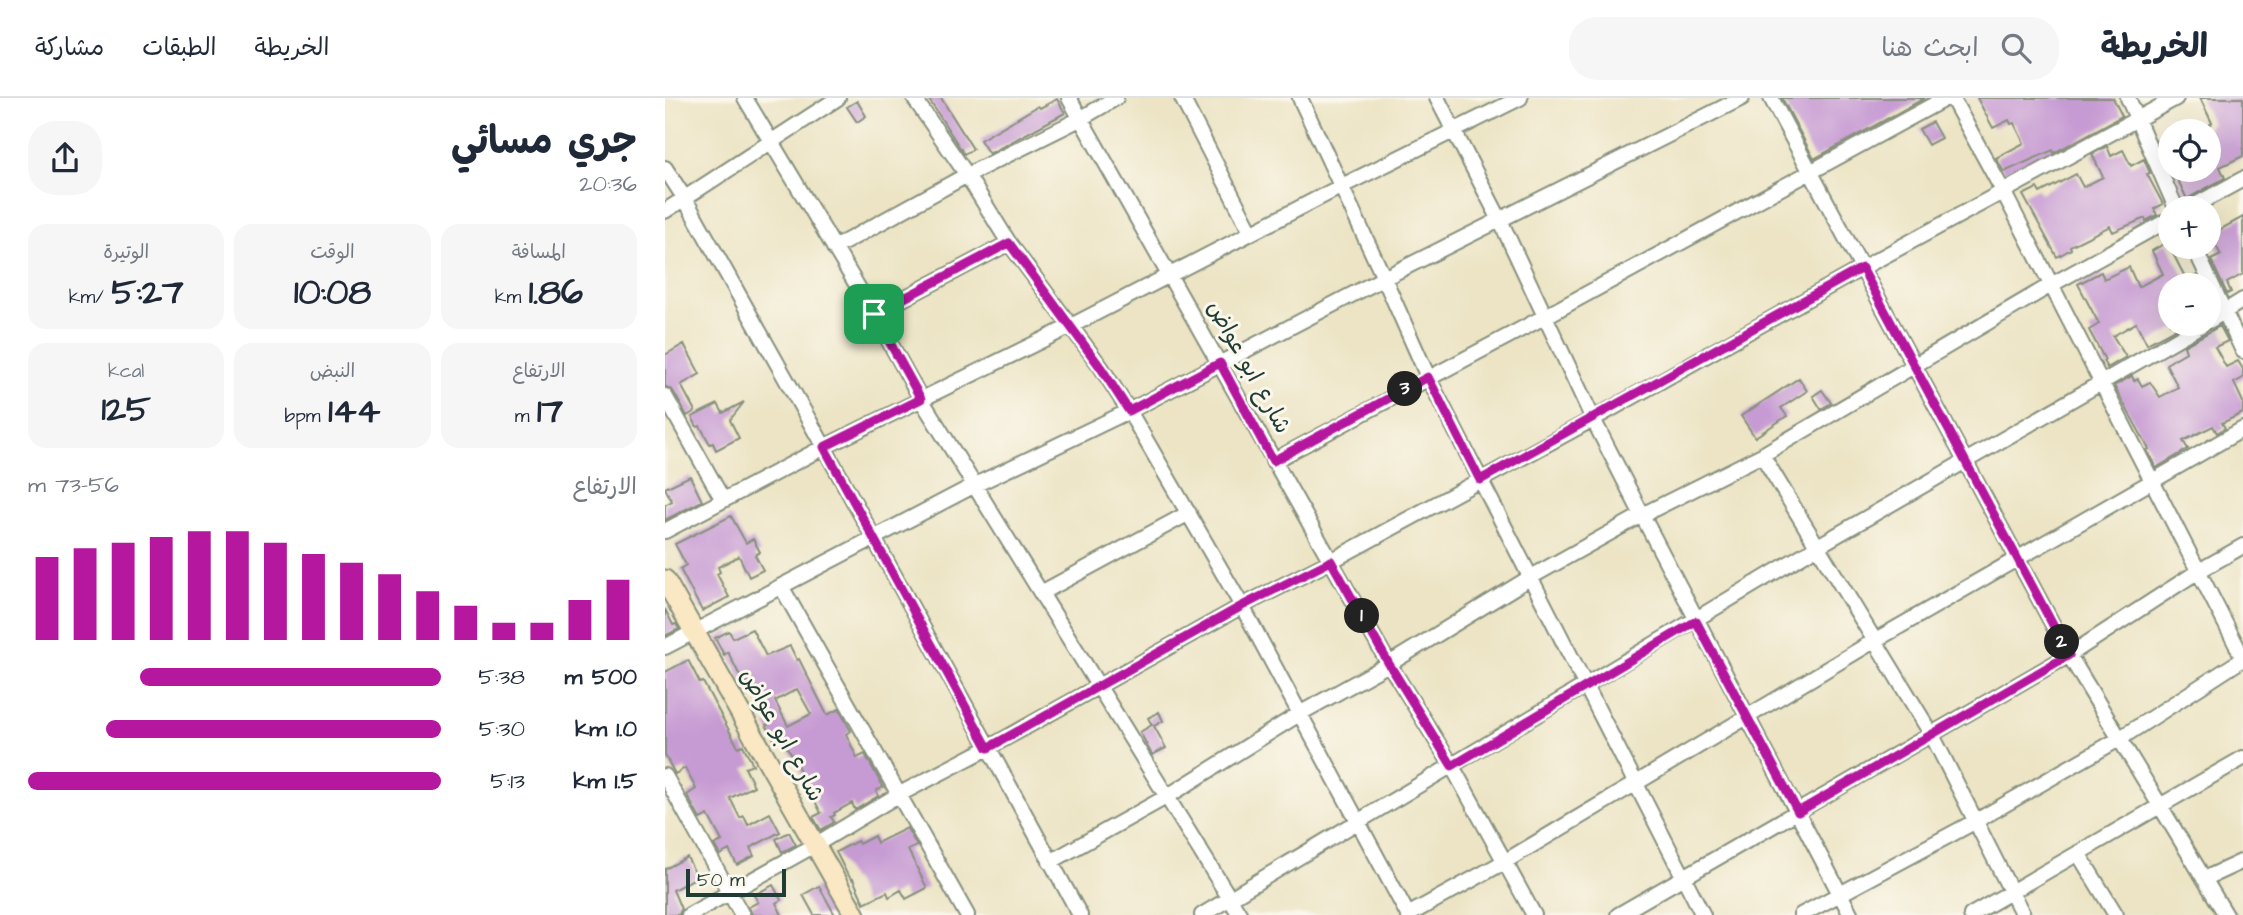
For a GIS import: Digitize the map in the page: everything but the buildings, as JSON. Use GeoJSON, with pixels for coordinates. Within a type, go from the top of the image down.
{"type":"FeatureCollection","features":[{"type":"Feature","properties":{"kind":"street"},"geometry":{"type":"LineString","coordinates":[[745,98],[874,314],[921,399],[1240,915]]}},
{"type":"Feature","properties":{"kind":"street"},"geometry":{"type":"LineString","coordinates":[[665,211],[838,98]]}},
{"type":"Feature","properties":{"kind":"street"},"geometry":{"type":"LineString","coordinates":[[914,98],[967,175],[1009,243],[1101,368],[1129,411],[1242,606],[1408,915],[1504,862],[1874,641],[2243,429]]}},
{"type":"Feature","properties":{"kind":"street","name":"شارع ابو عواض"},"geometry":{"type":"LineString","coordinates":[[1069,98],[1389,664],[1452,766],[1534,915]]}},
{"type":"Feature","properties":{"kind":"street"},"geometry":{"type":"LineString","coordinates":[[834,248],[1116,98]]}},
{"type":"Feature","properties":{"kind":"street"},"geometry":{"type":"LineString","coordinates":[[1182,98],[1251,232]]}},
{"type":"Feature","properties":{"kind":"street"},"geometry":{"type":"LineString","coordinates":[[1300,98],[1428,377],[1703,915]]}},
{"type":"Feature","properties":{"kind":"street"},"geometry":{"type":"LineString","coordinates":[[1437,98],[1500,220],[1593,419],[1851,915]]}},
{"type":"Feature","properties":{"kind":"street"},"geometry":{"type":"LineString","coordinates":[[665,531],[824,447],[1069,327],[1251,232],[1520,98]]}},
{"type":"Feature","properties":{"kind":"street"},"geometry":{"type":"LineString","coordinates":[[665,647],[975,485],[1129,411],[1384,278],[1742,98]]}},
{"type":"Feature","properties":{"kind":"street"},"geometry":{"type":"LineString","coordinates":[[1771,98],[2069,655],[2226,915]]}},
{"type":"Feature","properties":{"kind":"street"},"geometry":{"type":"LineString","coordinates":[[1273,461],[1946,98]]}},
{"type":"Feature","properties":{"kind":"street"},"geometry":{"type":"LineString","coordinates":[[1801,915],[1976,821],[2119,739],[2243,659],[2003,191],[1952,98]]}},
{"type":"Feature","properties":{"kind":"street"},"geometry":{"type":"LineString","coordinates":[[2128,98],[2171,196]]}},
{"type":"Feature","properties":{"kind":"street"},"geometry":{"type":"LineString","coordinates":[[689,915],[898,795],[988,748],[1242,606],[1331,561],[1593,419],[1862,268],[2176,98]]}},
{"type":"Feature","properties":{"kind":"street"},"geometry":{"type":"LineString","coordinates":[[665,168],[824,447],[1080,915]]}},
{"type":"Feature","properties":{"kind":"street"},"geometry":{"type":"LineString","coordinates":[[2212,196],[2243,179]]}},
{"type":"Feature","properties":{"kind":"street"},"geometry":{"type":"LineString","coordinates":[[1050,862],[1168,796],[1299,714],[1389,664],[1531,577],[1642,515],[1762,455],[2051,285],[2158,226]]}},
{"type":"Feature","properties":{"kind":"street"},"geometry":{"type":"LineString","coordinates":[[874,314],[1009,243]]}},
{"type":"Feature","properties":{"kind":"street"},"geometry":{"type":"LineString","coordinates":[[2200,259],[2243,351]]}},
{"type":"Feature","properties":{"kind":"street"},"geometry":{"type":"LineString","coordinates":[[2221,314],[2243,300]]}},
{"type":"Feature","properties":{"kind":"street"},"geometry":{"type":"LineString","coordinates":[[1202,915],[1818,546],[2182,336]]}},
{"type":"Feature","properties":{"kind":"street"},"geometry":{"type":"LineString","coordinates":[[665,396],[723,500]]}},
{"type":"Feature","properties":{"kind":"street"},"geometry":{"type":"LineString","coordinates":[[1762,455],[1932,735],[2023,915]]}},
{"type":"Feature","properties":{"kind":"street"},"geometry":{"type":"LineString","coordinates":[[1041,593],[1189,513]]}},
{"type":"Feature","properties":{"kind":"street"},"geometry":{"type":"LineString","coordinates":[[1618,915],[2069,655],[2197,572],[2243,546]]}},
{"type":"Feature","properties":{"kind":"street","name":"شارع ابو عواض"},"geometry":{"type":"LineString","coordinates":[[665,580],[855,915]]}},
{"type":"Feature","properties":{"kind":"street"},"geometry":{"type":"LineString","coordinates":[[781,586],[967,915]]}},
{"type":"Feature","properties":{"kind":"street"},"geometry":{"type":"LineString","coordinates":[[1971,915],[2243,758]]}},
{"type":"Feature","properties":{"kind":"street"},"geometry":{"type":"LineString","coordinates":[[665,776],[742,915]]}},
{"type":"Feature","properties":{"kind":"street"},"geometry":{"type":"LineString","coordinates":[[2078,853],[2116,915]]}},
{"type":"Feature","properties":{"kind":"street"},"geometry":{"type":"LineString","coordinates":[[2204,879],[2243,860]]}},
{"type":"Feature","properties":{"kind":"route"},"geometry":{"type":"LineString","coordinates":[[1009,243],[1101,368],[1129,411],[1220,363],[1273,461],[1428,377],[1480,480],[1862,268],[2069,655],[1798,812],[1696,621],[1452,766],[1389,664],[1331,561],[1242,606],[988,748],[824,447],[921,399],[874,314],[1009,243]]}}]}
